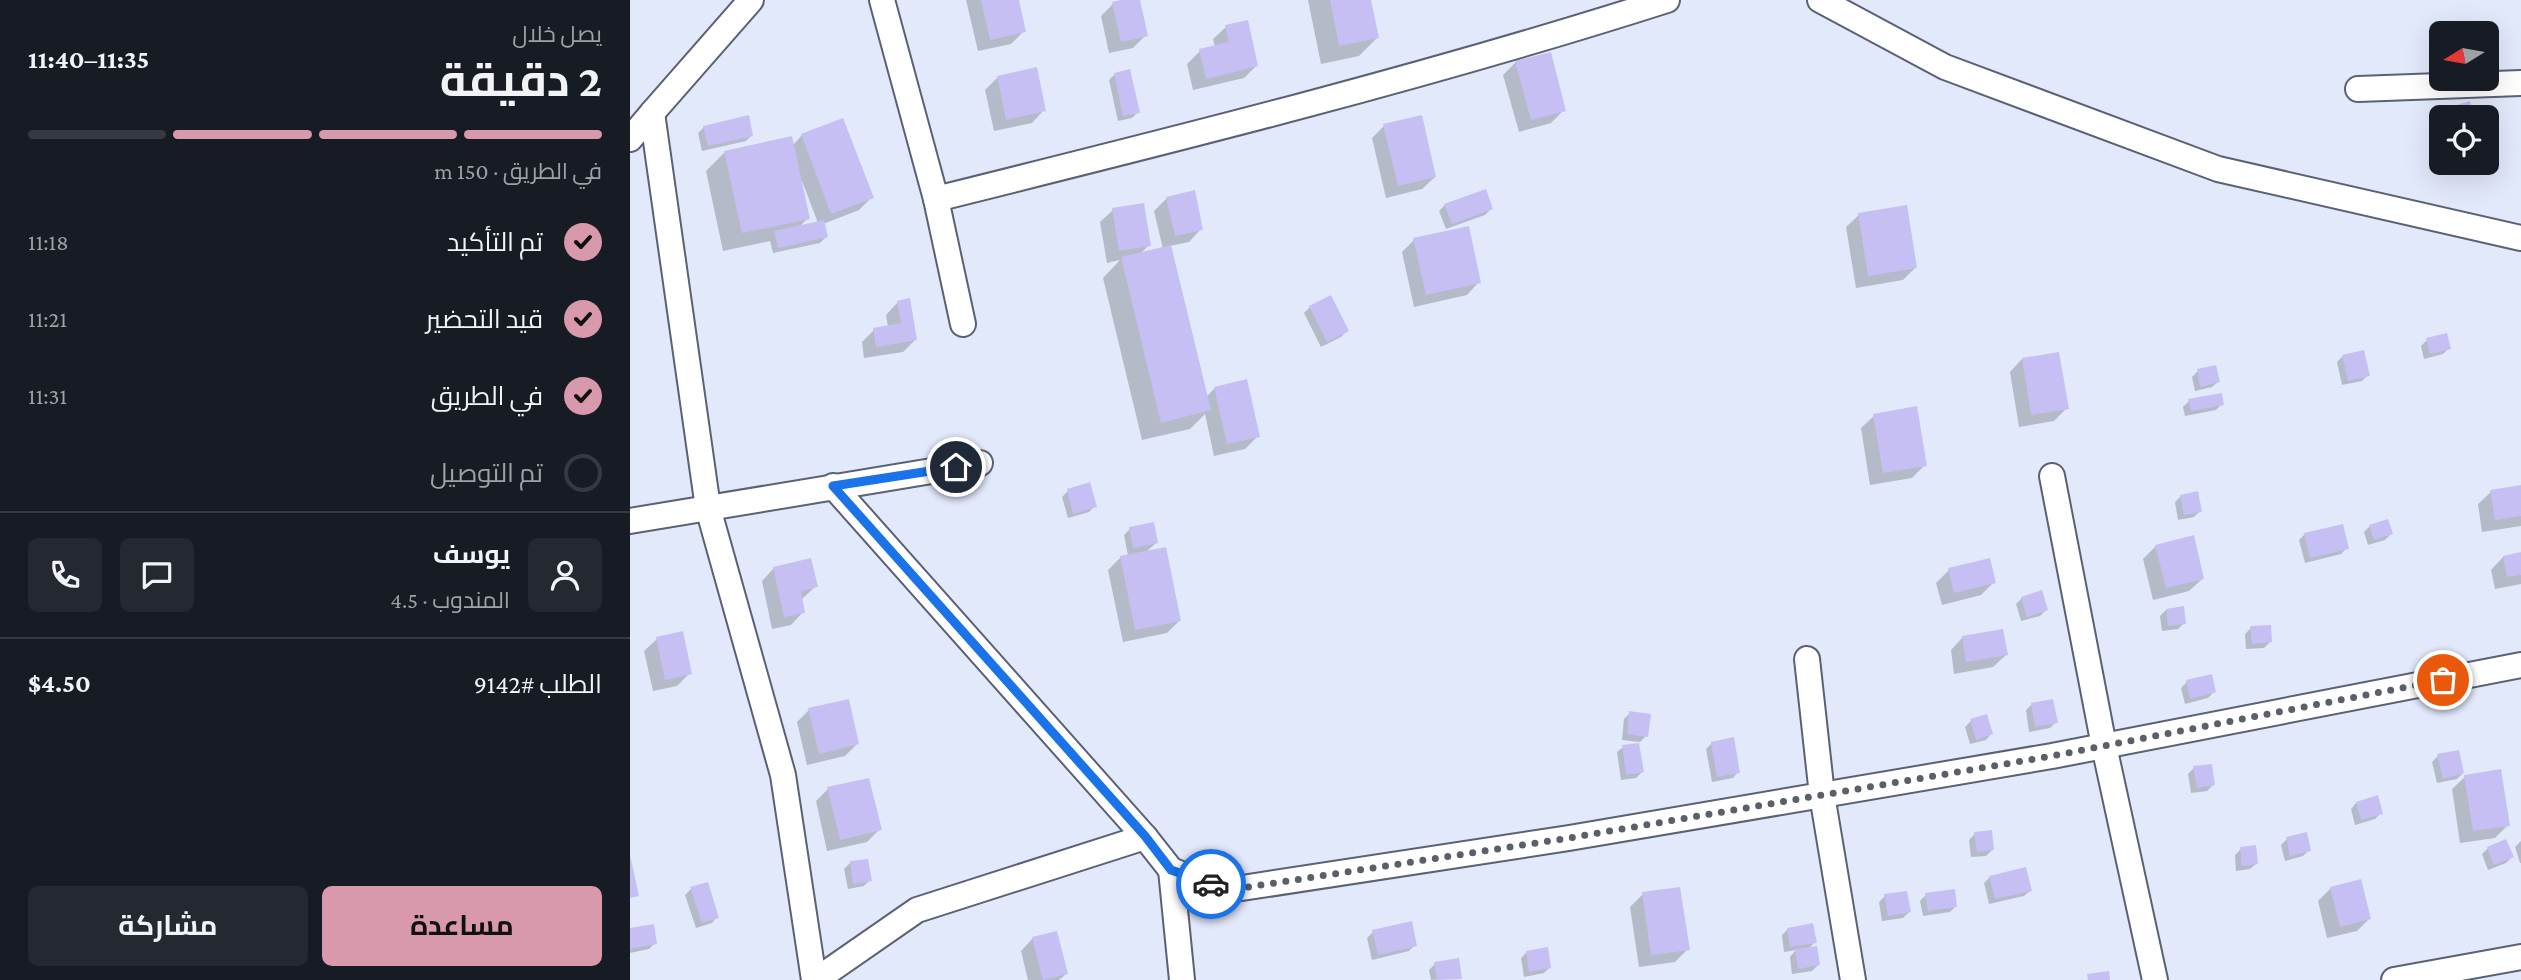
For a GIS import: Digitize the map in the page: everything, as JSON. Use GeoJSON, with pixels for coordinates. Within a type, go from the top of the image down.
{"type":"FeatureCollection","features":[{"type":"Feature","properties":{"kind":"street"},"geometry":{"type":"LineString","coordinates":[[630,139],[751,0]]}},
{"type":"Feature","properties":{"kind":"street"},"geometry":{"type":"LineString","coordinates":[[882,0],[936,199],[963,324]]}},
{"type":"Feature","properties":{"kind":"street"},"geometry":{"type":"LineString","coordinates":[[936,199],[1285,112],[1546,39],[1667,0]]}},
{"type":"Feature","properties":{"kind":"street"},"geometry":{"type":"LineString","coordinates":[[1820,0],[1945,66],[2218,169],[2521,239]]}},
{"type":"Feature","properties":{"kind":"street"},"geometry":{"type":"LineString","coordinates":[[2358,89],[2521,83]]}},
{"type":"Feature","properties":{"kind":"street"},"geometry":{"type":"LineString","coordinates":[[652,113],[708,508],[783,775],[815,980],[918,910],[1145,836]]}},
{"type":"Feature","properties":{"kind":"street"},"geometry":{"type":"LineString","coordinates":[[630,521],[980,463]]}},
{"type":"Feature","properties":{"kind":"street"},"geometry":{"type":"LineString","coordinates":[[2052,476],[2104,746],[2155,980]]}},
{"type":"Feature","properties":{"kind":"street"},"geometry":{"type":"LineString","coordinates":[[833,486],[1145,836],[1171,870],[1204,883],[1242,888],[1569,838],[2104,746],[2521,665]]}},
{"type":"Feature","properties":{"kind":"street"},"geometry":{"type":"LineString","coordinates":[[1807,659],[1822,795],[1853,980]]}},
{"type":"Feature","properties":{"kind":"street"},"geometry":{"type":"LineString","coordinates":[[1171,870],[1182,980]]}},
{"type":"Feature","properties":{"kind":"street"},"geometry":{"type":"LineString","coordinates":[[2394,980],[2521,957]]}},
{"type":"Feature","properties":{"kind":"building"},"geometry":{"type":"Polygon","coordinates":[[[981,0],[1019,0],[1026,32],[990,40],[981,0]]]}},
{"type":"Feature","properties":{"kind":"building"},"geometry":{"type":"Polygon","coordinates":[[[1140,0],[1148,36],[1121,42],[1112,2],[1140,0]]]}},
{"type":"Feature","properties":{"kind":"building"},"geometry":{"type":"Polygon","coordinates":[[[1330,0],[1371,0],[1379,38],[1339,46],[1330,0]]]}},
{"type":"Feature","properties":{"kind":"building"},"geometry":{"type":"Polygon","coordinates":[[[1248,20],[1258,66],[1206,79],[1199,49],[1229,42],[1225,25],[1248,20]]]}},
{"type":"Feature","properties":{"kind":"building"},"geometry":{"type":"Polygon","coordinates":[[[1551,52],[1566,111],[1531,120],[1515,61],[1551,52]]]}},
{"type":"Feature","properties":{"kind":"building"},"geometry":{"type":"Polygon","coordinates":[[[1037,67],[1046,111],[1006,120],[997,76],[1037,67]]]}},
{"type":"Feature","properties":{"kind":"building"},"geometry":{"type":"Polygon","coordinates":[[[1130,69],[1140,113],[1123,116],[1114,73],[1130,69]]]}},
{"type":"Feature","properties":{"kind":"building"},"geometry":{"type":"Polygon","coordinates":[[[749,115],[753,136],[708,146],[703,126],[749,115]]]}},
{"type":"Feature","properties":{"kind":"building"},"geometry":{"type":"Polygon","coordinates":[[[1422,115],[1436,177],[1398,186],[1383,124],[1422,115]]]}},
{"type":"Feature","properties":{"kind":"building"},"geometry":{"type":"Polygon","coordinates":[[[843,118],[874,198],[831,214],[801,134],[843,118]]]}},
{"type":"Feature","properties":{"kind":"building"},"geometry":{"type":"Polygon","coordinates":[[[792,136],[810,219],[742,233],[724,151],[792,136]]]}},
{"type":"Feature","properties":{"kind":"building"},"geometry":{"type":"Polygon","coordinates":[[[1486,189],[1493,209],[1452,224],[1444,204],[1486,189]]]}},
{"type":"Feature","properties":{"kind":"building"},"geometry":{"type":"Polygon","coordinates":[[[1195,190],[1203,230],[1175,236],[1166,197],[1195,190]]]}},
{"type":"Feature","properties":{"kind":"building"},"geometry":{"type":"Polygon","coordinates":[[[1144,203],[1151,246],[1119,251],[1112,208],[1144,203]]]}},
{"type":"Feature","properties":{"kind":"building"},"geometry":{"type":"Polygon","coordinates":[[[1907,205],[1917,268],[1868,276],[1858,213],[1907,205]]]}},
{"type":"Feature","properties":{"kind":"building"},"geometry":{"type":"Polygon","coordinates":[[[824,220],[828,237],[778,248],[774,231],[824,220]]]}},
{"type":"Feature","properties":{"kind":"building"},"geometry":{"type":"Polygon","coordinates":[[[1469,226],[1481,283],[1426,295],[1413,238],[1469,226]]]}},
{"type":"Feature","properties":{"kind":"building"},"geometry":{"type":"Polygon","coordinates":[[[1171,245],[1211,410],[1161,423],[1121,257],[1171,245]]]}},
{"type":"Feature","properties":{"kind":"building"},"geometry":{"type":"Polygon","coordinates":[[[1331,295],[1349,331],[1327,342],[1309,306],[1331,295]]]}},
{"type":"Feature","properties":{"kind":"building"},"geometry":{"type":"Polygon","coordinates":[[[910,298],[917,340],[876,347],[873,328],[901,323],[897,301],[910,298]]]}},
{"type":"Feature","properties":{"kind":"building"},"geometry":{"type":"Polygon","coordinates":[[[2447,333],[2451,349],[2430,354],[2426,338],[2447,333]]]}},
{"type":"Feature","properties":{"kind":"building"},"geometry":{"type":"Polygon","coordinates":[[[2364,350],[2370,376],[2348,381],[2342,355],[2364,350]]]}},
{"type":"Feature","properties":{"kind":"building"},"geometry":{"type":"Polygon","coordinates":[[[2059,352],[2069,409],[2031,415],[2022,358],[2059,352]]]}},
{"type":"Feature","properties":{"kind":"building"},"geometry":{"type":"Polygon","coordinates":[[[2216,365],[2220,382],[2200,387],[2197,369],[2216,365]]]}},
{"type":"Feature","properties":{"kind":"building"},"geometry":{"type":"Polygon","coordinates":[[[1247,379],[1260,437],[1227,444],[1214,387],[1247,379]]]}},
{"type":"Feature","properties":{"kind":"building"},"geometry":{"type":"Polygon","coordinates":[[[2222,393],[2224,405],[2191,411],[2188,399],[2222,393]]]}},
{"type":"Feature","properties":{"kind":"building"},"geometry":{"type":"Polygon","coordinates":[[[1917,406],[1927,466],[1883,473],[1873,414],[1917,406]]]}},
{"type":"Feature","properties":{"kind":"building"},"geometry":{"type":"Polygon","coordinates":[[[1090,482],[1097,507],[1073,514],[1067,489],[1090,482]]]}},
{"type":"Feature","properties":{"kind":"building"},"geometry":{"type":"Polygon","coordinates":[[[2521,485],[2521,516],[2495,520],[2490,490],[2521,485]]]}},
{"type":"Feature","properties":{"kind":"building"},"geometry":{"type":"Polygon","coordinates":[[[2198,491],[2202,512],[2184,515],[2180,495],[2198,491]]]}},
{"type":"Feature","properties":{"kind":"building"},"geometry":{"type":"Polygon","coordinates":[[[2388,519],[2393,534],[2374,540],[2369,525],[2388,519]]]}},
{"type":"Feature","properties":{"kind":"building"},"geometry":{"type":"Polygon","coordinates":[[[1154,522],[1158,543],[1133,548],[1129,527],[1154,522]]]}},
{"type":"Feature","properties":{"kind":"building"},"geometry":{"type":"Polygon","coordinates":[[[2343,524],[2349,549],[2310,558],[2304,533],[2343,524]]]}},
{"type":"Feature","properties":{"kind":"building"},"geometry":{"type":"Polygon","coordinates":[[[2194,535],[2204,579],[2166,588],[2155,545],[2194,535]]]}},
{"type":"Feature","properties":{"kind":"building"},"geometry":{"type":"Polygon","coordinates":[[[1166,547],[1181,621],[1135,630],[1120,556],[1166,547]]]}},
{"type":"Feature","properties":{"kind":"building"},"geometry":{"type":"Polygon","coordinates":[[[2521,552],[2521,575],[2507,577],[2503,556],[2521,552]]]}},
{"type":"Feature","properties":{"kind":"building"},"geometry":{"type":"Polygon","coordinates":[[[811,558],[818,587],[801,591],[805,613],[784,617],[773,567],[811,558]]]}},
{"type":"Feature","properties":{"kind":"building"},"geometry":{"type":"Polygon","coordinates":[[[1990,558],[1996,583],[1954,593],[1948,568],[1990,558]]]}},
{"type":"Feature","properties":{"kind":"building"},"geometry":{"type":"Polygon","coordinates":[[[2042,590],[2048,610],[2027,617],[2021,597],[2042,590]]]}},
{"type":"Feature","properties":{"kind":"building"},"geometry":{"type":"Polygon","coordinates":[[[2184,606],[2186,624],[2168,626],[2166,609],[2184,606]]]}},
{"type":"Feature","properties":{"kind":"building"},"geometry":{"type":"Polygon","coordinates":[[[2271,625],[2272,642],[2252,644],[2250,626],[2271,625]]]}},
{"type":"Feature","properties":{"kind":"building"},"geometry":{"type":"Polygon","coordinates":[[[2003,629],[2008,655],[1966,662],[1962,636],[2003,629]]]}},
{"type":"Feature","properties":{"kind":"building"},"geometry":{"type":"Polygon","coordinates":[[[683,631],[692,674],[665,680],[656,637],[683,631]]]}},
{"type":"Feature","properties":{"kind":"building"},"geometry":{"type":"Polygon","coordinates":[[[2212,674],[2216,692],[2190,699],[2186,680],[2212,674]]]}},
{"type":"Feature","properties":{"kind":"building"},"geometry":{"type":"Polygon","coordinates":[[[849,699],[859,744],[819,754],[808,708],[849,699]]]}},
{"type":"Feature","properties":{"kind":"building"},"geometry":{"type":"Polygon","coordinates":[[[2053,699],[2058,723],[2035,727],[2031,703],[2053,699]]]}},
{"type":"Feature","properties":{"kind":"building"},"geometry":{"type":"Polygon","coordinates":[[[1629,711],[1651,714],[1648,737],[1627,734],[1629,711]]]}},
{"type":"Feature","properties":{"kind":"building"},"geometry":{"type":"Polygon","coordinates":[[[1987,714],[1993,734],[1976,740],[1970,719],[1987,714]]]}},
{"type":"Feature","properties":{"kind":"building"},"geometry":{"type":"Polygon","coordinates":[[[1734,737],[1740,773],[1717,777],[1711,742],[1734,737]]]}},
{"type":"Feature","properties":{"kind":"building"},"geometry":{"type":"Polygon","coordinates":[[[1639,743],[1644,772],[1626,775],[1622,745],[1639,743]]]}},
{"type":"Feature","properties":{"kind":"building"},"geometry":{"type":"Polygon","coordinates":[[[2459,750],[2464,773],[2443,779],[2437,754],[2459,750]]]}},
{"type":"Feature","properties":{"kind":"building"},"geometry":{"type":"Polygon","coordinates":[[[2212,764],[2215,785],[2197,788],[2193,766],[2212,764]]]}},
{"type":"Feature","properties":{"kind":"building"},"geometry":{"type":"Polygon","coordinates":[[[2501,769],[2510,826],[2473,831],[2464,775],[2501,769]]]}},
{"type":"Feature","properties":{"kind":"building"},"geometry":{"type":"Polygon","coordinates":[[[869,778],[882,830],[840,840],[827,787],[869,778]]]}},
{"type":"Feature","properties":{"kind":"building"},"geometry":{"type":"Polygon","coordinates":[[[2378,795],[2383,814],[2361,820],[2356,802],[2378,795]]]}},
{"type":"Feature","properties":{"kind":"building"},"geometry":{"type":"Polygon","coordinates":[[[1992,830],[1994,850],[1977,852],[1974,832],[1992,830]]]}},
{"type":"Feature","properties":{"kind":"building"},"geometry":{"type":"Polygon","coordinates":[[[2307,832],[2311,851],[2290,856],[2286,837],[2307,832]]]}},
{"type":"Feature","properties":{"kind":"building"},"geometry":{"type":"Polygon","coordinates":[[[2506,839],[2514,857],[2494,865],[2487,847],[2506,839]]]}},
{"type":"Feature","properties":{"kind":"building"},"geometry":{"type":"Polygon","coordinates":[[[2256,845],[2258,864],[2242,866],[2240,847],[2256,845]]]}},
{"type":"Feature","properties":{"kind":"building"},"geometry":{"type":"Polygon","coordinates":[[[630,855],[639,896],[630,898],[630,855]]]}},
{"type":"Feature","properties":{"kind":"building"},"geometry":{"type":"Polygon","coordinates":[[[868,859],[872,881],[853,884],[850,861],[868,859]]]}},
{"type":"Feature","properties":{"kind":"building"},"geometry":{"type":"Polygon","coordinates":[[[2026,867],[2032,891],[1995,899],[1989,876],[2026,867]]]}},
{"type":"Feature","properties":{"kind":"building"},"geometry":{"type":"Polygon","coordinates":[[[2361,879],[2371,919],[2340,927],[2330,887],[2361,879]]]}},
{"type":"Feature","properties":{"kind":"building"},"geometry":{"type":"Polygon","coordinates":[[[708,882],[719,918],[702,923],[690,887],[708,882]]]}},
{"type":"Feature","properties":{"kind":"building"},"geometry":{"type":"Polygon","coordinates":[[[1680,887],[1690,950],[1651,955],[1642,892],[1680,887]]]}},
{"type":"Feature","properties":{"kind":"building"},"geometry":{"type":"Polygon","coordinates":[[[1955,889],[1957,907],[1928,911],[1925,893],[1955,889]]]}},
{"type":"Feature","properties":{"kind":"building"},"geometry":{"type":"Polygon","coordinates":[[[1907,891],[1911,912],[1888,916],[1884,894],[1907,891]]]}},
{"type":"Feature","properties":{"kind":"building"},"geometry":{"type":"Polygon","coordinates":[[[1412,921],[1417,946],[1378,955],[1372,930],[1412,921]]]}},
{"type":"Feature","properties":{"kind":"building"},"geometry":{"type":"Polygon","coordinates":[[[1813,923],[1817,943],[1790,947],[1787,928],[1813,923]]]}},
{"type":"Feature","properties":{"kind":"building"},"geometry":{"type":"Polygon","coordinates":[[[654,924],[657,944],[630,949],[630,928],[654,924]]]}},
{"type":"Feature","properties":{"kind":"building"},"geometry":{"type":"Polygon","coordinates":[[[1057,931],[1068,974],[1043,980],[1032,937],[1057,931]]]}},
{"type":"Feature","properties":{"kind":"building"},"geometry":{"type":"Polygon","coordinates":[[[1817,946],[1820,965],[1798,969],[1795,949],[1817,946]]]}},
{"type":"Feature","properties":{"kind":"building"},"geometry":{"type":"Polygon","coordinates":[[[1548,947],[1551,968],[1529,972],[1526,951],[1548,947]]]}},
{"type":"Feature","properties":{"kind":"building"},"geometry":{"type":"Polygon","coordinates":[[[1459,958],[1462,979],[1437,980],[1434,962],[1459,958]]]}},
{"type":"Feature","properties":{"kind":"building"},"geometry":{"type":"Polygon","coordinates":[[[2109,971],[2110,980],[2088,980],[2087,974],[2109,971]]]}},
{"type":"Feature","properties":{"kind":"way so far"},"geometry":{"type":"LineString","coordinates":[[1211,884],[1242,888],[1569,838],[2052,756],[2443,680]]}},
{"type":"Feature","properties":{"kind":"route"},"geometry":{"type":"LineString","coordinates":[[956,467],[833,486],[1145,836],[1171,870],[1211,884]]}}]}
